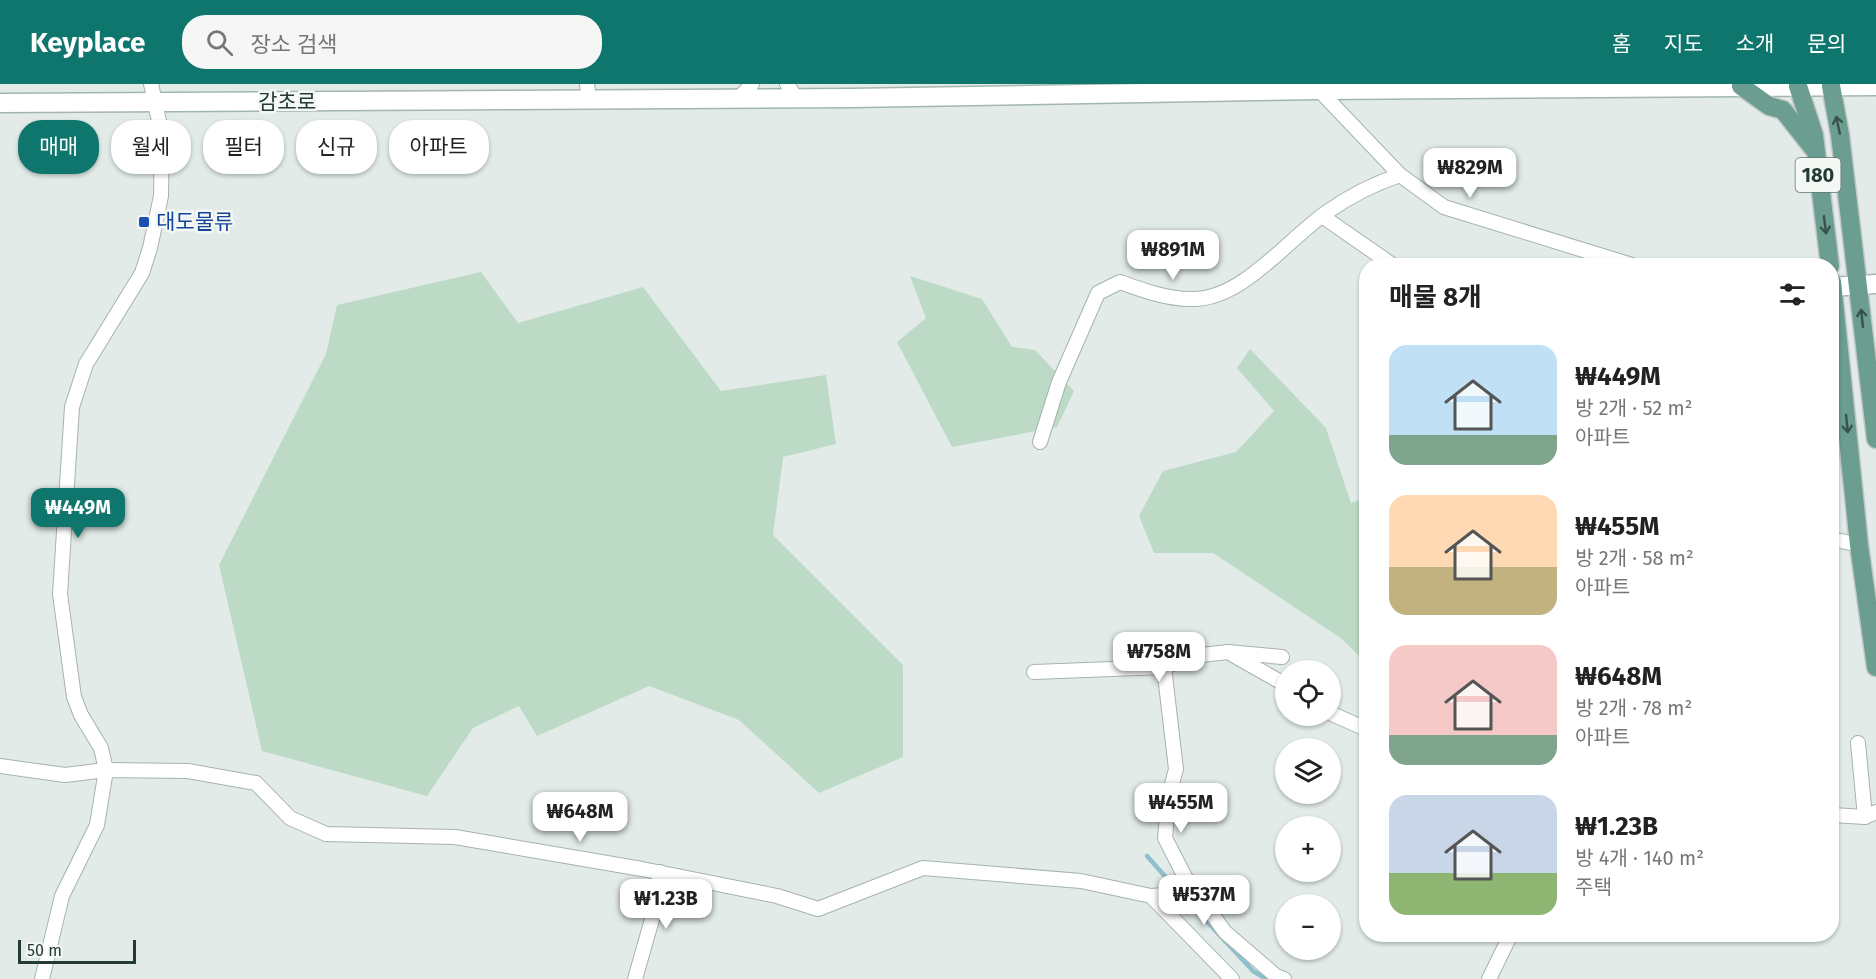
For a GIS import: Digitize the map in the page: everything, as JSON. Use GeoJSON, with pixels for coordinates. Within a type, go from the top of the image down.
{"type":"FeatureCollection","features":[{"type":"Feature","properties":{"kind":"main road","name":"180"},"geometry":{"type":"LineString","coordinates":[[1798,85],[1814,135],[1829,258]]}},
{"type":"Feature","properties":{"kind":"main road","name":"180"},"geometry":{"type":"LineString","coordinates":[[1830,85],[1840,135],[1853,235],[1867,285],[1876,439]]}},
{"type":"Feature","properties":{"kind":"main road"},"geometry":{"type":"LineString","coordinates":[[1741,86],[1769,106],[1783,110],[1815,150]]}},
{"type":"Feature","properties":{"kind":"main road","name":"감초로"},"geometry":{"type":"LineString","coordinates":[[0,103],[156,103],[588,91],[739,98],[791,91],[1876,86]]}},
{"type":"Feature","properties":{"kind":"main road"},"geometry":{"type":"LineString","coordinates":[[1819,178],[1825,173],[1835,175],[1841,216],[1853,235]]}},
{"type":"Feature","properties":{"kind":"main road"},"geometry":{"type":"LineString","coordinates":[[1839,287],[1867,285]]}},
{"type":"Feature","properties":{"kind":"main road"},"geometry":{"type":"LineString","coordinates":[[1839,354],[1859,545],[1876,667]]}},
{"type":"Feature","properties":{"kind":"street"},"geometry":{"type":"LineString","coordinates":[[42,979],[62,896],[97,825],[106,770],[101,748],[81,715],[74,697],[60,594],[72,407],[86,364],[142,273],[161,196],[162,135],[152,84]]}},
{"type":"Feature","properties":{"kind":"street"},"geometry":{"type":"LineString","coordinates":[[739,98],[752,84]]}},
{"type":"Feature","properties":{"kind":"street"},"geometry":{"type":"LineString","coordinates":[[1319,90],[1400,175],[1444,207],[1609,258]]}},
{"type":"Feature","properties":{"kind":"street"},"geometry":{"type":"LineString","coordinates":[[1040,442],[1059,382],[1098,293],[1120,282],[1151,293],[1192,300],[1222,293],[1254,274],[1322,216],[1369,186],[1400,175]]}},
{"type":"Feature","properties":{"kind":"street"},"geometry":{"type":"LineString","coordinates":[[1322,216],[1382,258]]}},
{"type":"Feature","properties":{"kind":"street"},"geometry":{"type":"LineString","coordinates":[[1839,541],[1859,545]]}},
{"type":"Feature","properties":{"kind":"street"},"geometry":{"type":"LineString","coordinates":[[1228,652],[1275,679]]}},
{"type":"Feature","properties":{"kind":"street"},"geometry":{"type":"LineString","coordinates":[[1034,672],[1164,667],[1192,656],[1228,652],[1282,657]]}},
{"type":"Feature","properties":{"kind":"street"},"geometry":{"type":"LineString","coordinates":[[1164,667],[1176,769],[1169,795],[1165,838],[1195,894],[1225,932],[1276,976],[1284,979]]}},
{"type":"Feature","properties":{"kind":"street"},"geometry":{"type":"LineString","coordinates":[[1341,717],[1359,726]]}},
{"type":"Feature","properties":{"kind":"street"},"geometry":{"type":"LineString","coordinates":[[1839,815],[1870,814],[1858,742]]}},
{"type":"Feature","properties":{"kind":"street"},"geometry":{"type":"LineString","coordinates":[[0,766],[65,775],[106,770],[188,771],[256,783],[290,818],[326,834],[455,837],[660,872],[777,896],[818,909],[923,868],[1081,882],[1158,896],[1195,894]]}},
{"type":"Feature","properties":{"kind":"street"},"geometry":{"type":"LineString","coordinates":[[635,979],[653,916],[660,872]]}},
{"type":"Feature","properties":{"kind":"street"},"geometry":{"type":"LineString","coordinates":[[1158,896],[1232,979]]}},
{"type":"Feature","properties":{"kind":"street"},"geometry":{"type":"LineString","coordinates":[[1489,979],[1507,942]]}},
{"type":"Feature","properties":{"kind":"green space"},"geometry":{"type":"Polygon","coordinates":[[[481,272],[518,323],[643,287],[721,391],[826,375],[836,444],[783,457],[773,535],[903,665],[903,757],[819,793],[739,720],[649,686],[537,736],[519,706],[473,728],[427,796],[262,751],[219,565],[326,354],[337,305],[481,272]]]}},
{"type":"Feature","properties":{"kind":"green space"},"geometry":{"type":"Polygon","coordinates":[[[910,276],[982,299],[1012,347],[1035,350],[1074,391],[1057,427],[952,447],[897,342],[926,318],[910,276]]]}},
{"type":"Feature","properties":{"kind":"green space"},"geometry":{"type":"Polygon","coordinates":[[[1250,349],[1326,428],[1351,503],[1359,500],[1359,656],[1342,639],[1213,553],[1154,553],[1139,516],[1163,471],[1236,452],[1274,411],[1237,368],[1250,349]]]}},
{"type":"Feature","properties":{"kind":"waterway"},"geometry":{"type":"LineString","coordinates":[[1147,856],[1179,892]]}},
{"type":"Feature","properties":{"kind":"waterway"},"geometry":{"type":"LineString","coordinates":[[1185,898],[1253,971],[1266,979]]}},
{"type":"Feature","properties":{"kind":"place","name":"대도물류"},"geometry":{"type":"Point","coordinates":[144,222]}}]}
